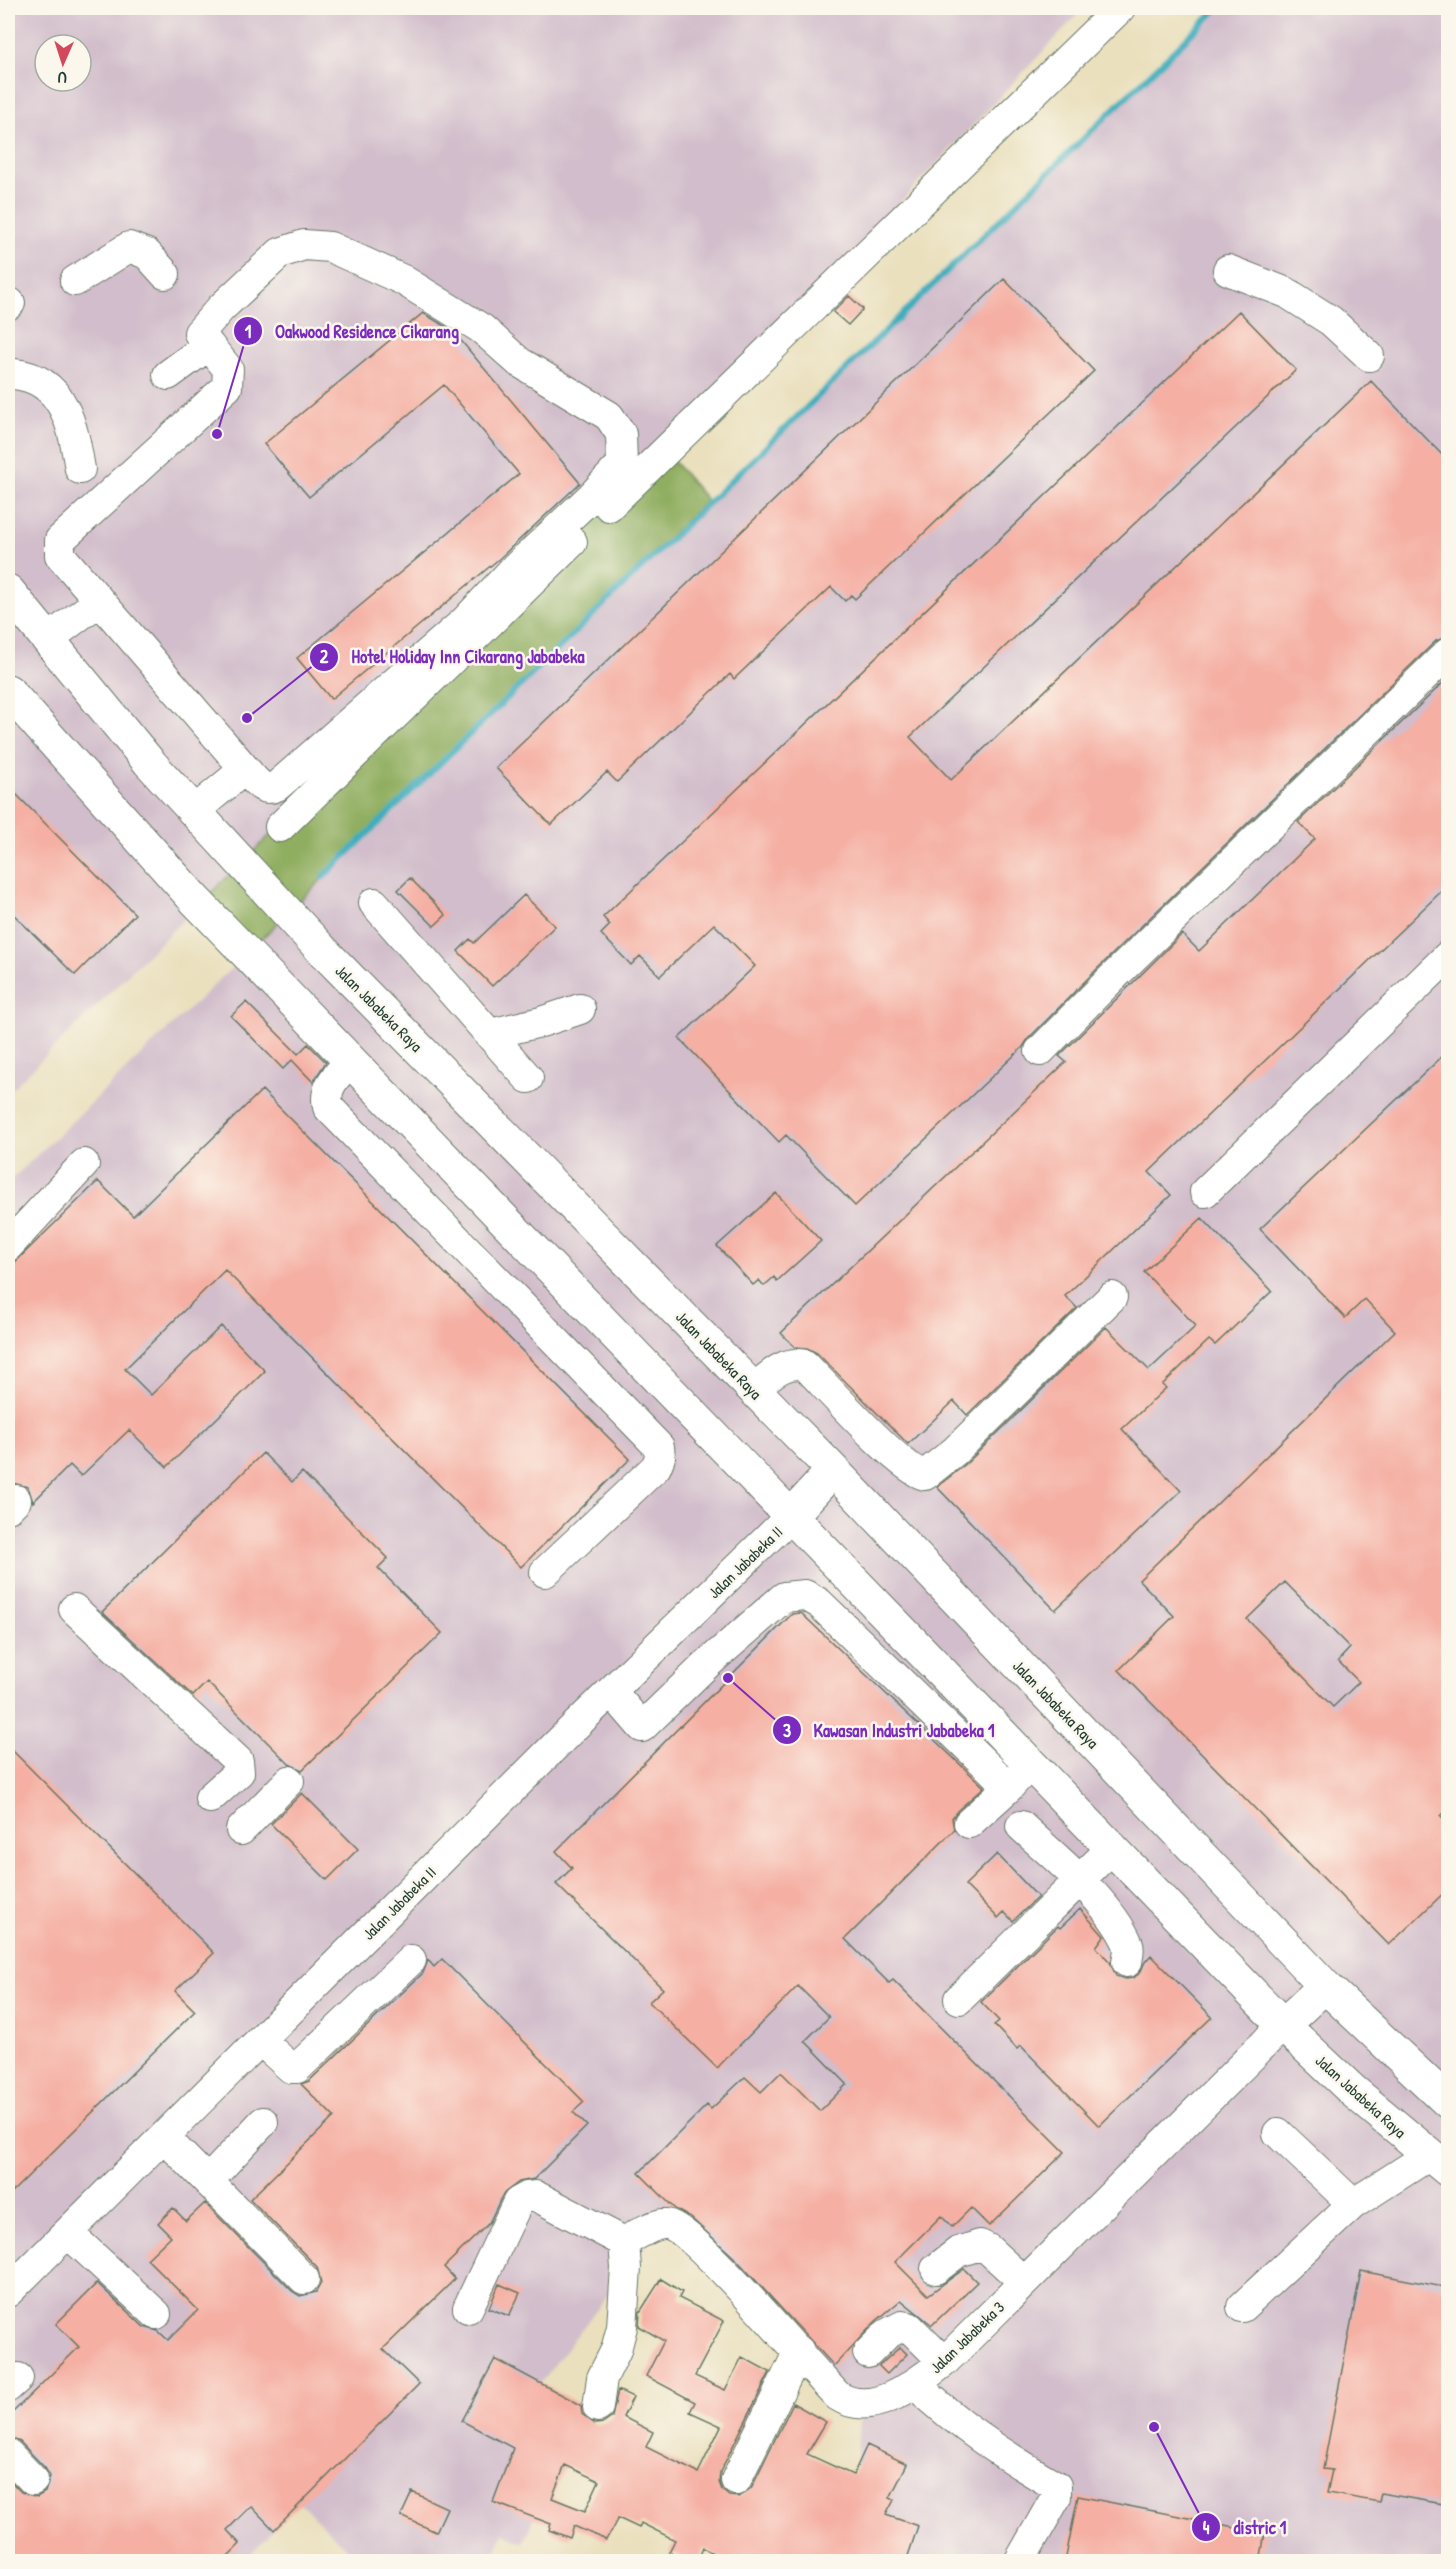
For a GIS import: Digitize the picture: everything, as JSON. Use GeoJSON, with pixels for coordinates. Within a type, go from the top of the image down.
{"type":"FeatureCollection","features":[{"type":"Feature","properties":{"kind":"main road","name":"Jalan Jababeka Raya"},"geometry":{"type":"LineString","coordinates":[[8,591],[193,812],[321,949],[833,1470],[1325,1986],[1449,2102]]}},
{"type":"Feature","properties":{"kind":"main road","name":"Jalan Jababeka Raya"},"geometry":{"type":"LineString","coordinates":[[8,691],[194,899],[1283,2025],[1353,2091],[1438,2163]]}},
{"type":"Feature","properties":{"kind":"main road"},"geometry":{"type":"LineString","coordinates":[[792,1515],[833,1470]]}},
{"type":"Feature","properties":{"kind":"main road"},"geometry":{"type":"LineString","coordinates":[[1283,2025],[1325,1986]]}},
{"type":"Feature","properties":{"kind":"street"},"geometry":{"type":"LineString","coordinates":[[280,826],[1120,8]]}},
{"type":"Feature","properties":{"kind":"street"},"geometry":{"type":"LineString","coordinates":[[164,370],[204,339],[221,308],[280,253],[304,245],[330,247],[403,280],[482,329],[519,362],[609,416],[621,434],[622,464],[512,571],[465,621],[278,786],[270,789],[263,788],[60,555],[60,540],[228,387],[228,369],[204,339]]}},
{"type":"Feature","properties":{"kind":"street"},"geometry":{"type":"LineString","coordinates":[[75,280],[129,247],[147,254],[165,274]]}},
{"type":"Feature","properties":{"kind":"street"},"geometry":{"type":"LineString","coordinates":[[1228,270],[1287,293],[1331,321],[1369,356]]}},
{"type":"Feature","properties":{"kind":"street"},"geometry":{"type":"LineString","coordinates":[[14,374],[44,382],[68,412],[80,469]]}},
{"type":"Feature","properties":{"kind":"street"},"geometry":{"type":"LineString","coordinates":[[47,640],[99,601]]}},
{"type":"Feature","properties":{"kind":"street"},"geometry":{"type":"LineString","coordinates":[[1040,1051],[1118,972],[1449,653]]}},
{"type":"Feature","properties":{"kind":"street"},"geometry":{"type":"LineString","coordinates":[[193,812],[245,769]]}},
{"type":"Feature","properties":{"kind":"street"},"geometry":{"type":"LineString","coordinates":[[374,903],[528,1078]]}},
{"type":"Feature","properties":{"kind":"street"},"geometry":{"type":"LineString","coordinates":[[1205,1192],[1449,956]]}},
{"type":"Feature","properties":{"kind":"street"},"geometry":{"type":"LineString","coordinates":[[490,1034],[541,1022],[580,1009]]}},
{"type":"Feature","properties":{"kind":"street"},"geometry":{"type":"LineString","coordinates":[[351,1060],[330,1084],[326,1093],[328,1107],[658,1447],[660,1457],[656,1467],[545,1572]]}},
{"type":"Feature","properties":{"kind":"street"},"geometry":{"type":"LineString","coordinates":[[8,1246],[84,1164]]}},
{"type":"Feature","properties":{"kind":"street"},"geometry":{"type":"LineString","coordinates":[[753,1389],[782,1366],[796,1363],[805,1365],[898,1457],[916,1473],[925,1475],[955,1451],[1112,1297]]}},
{"type":"Feature","properties":{"kind":"street","name":"Jalan Jababeka II"},"geometry":{"type":"LineString","coordinates":[[8,2292],[611,1691],[792,1515]]}},
{"type":"Feature","properties":{"kind":"street"},"geometry":{"type":"LineString","coordinates":[[611,1691],[642,1727],[706,1665],[784,1597],[805,1595],[819,1603],[1009,1786]]}},
{"type":"Feature","properties":{"kind":"street"},"geometry":{"type":"LineString","coordinates":[[75,1609],[238,1761],[239,1772],[210,1798]]}},
{"type":"Feature","properties":{"kind":"street"},"geometry":{"type":"LineString","coordinates":[[969,1823],[1031,1763]]}},
{"type":"Feature","properties":{"kind":"street"},"geometry":{"type":"LineString","coordinates":[[241,1830],[289,1781]]}},
{"type":"Feature","properties":{"kind":"street"},"geometry":{"type":"LineString","coordinates":[[1021,1826],[1080,1881],[1106,1912],[1129,1946],[1127,1962]]}},
{"type":"Feature","properties":{"kind":"street"},"geometry":{"type":"LineString","coordinates":[[959,1999],[1112,1848]]}},
{"type":"Feature","properties":{"kind":"street"},"geometry":{"type":"LineString","coordinates":[[260,2040],[291,2068],[297,2068],[411,1960]]}},
{"type":"Feature","properties":{"kind":"street","name":"Jalan Jababeka 3"},"geometry":{"type":"LineString","coordinates":[[624,2242],[661,2224],[671,2225],[711,2259],[799,2351],[820,2379],[847,2402],[873,2403],[915,2384],[944,2362],[1283,2025]]}},
{"type":"Feature","properties":{"kind":"street"},"geometry":{"type":"LineString","coordinates":[[208,2181],[263,2122]]}},
{"type":"Feature","properties":{"kind":"street"},"geometry":{"type":"LineString","coordinates":[[1278,2133],[1353,2204]]}},
{"type":"Feature","properties":{"kind":"street"},"geometry":{"type":"LineString","coordinates":[[164,2136],[304,2279]]}},
{"type":"Feature","properties":{"kind":"street"},"geometry":{"type":"LineString","coordinates":[[1242,2307],[1353,2204],[1438,2163]]}},
{"type":"Feature","properties":{"kind":"street"},"geometry":{"type":"LineString","coordinates":[[468,2308],[518,2202],[527,2197],[536,2196],[624,2242],[626,2268],[622,2326],[616,2350],[602,2378],[598,2407]]}},
{"type":"Feature","properties":{"kind":"street"},"geometry":{"type":"LineString","coordinates":[[68,2233],[156,2314]]}},
{"type":"Feature","properties":{"kind":"street"},"geometry":{"type":"LineString","coordinates":[[936,2269],[958,2252],[980,2245],[988,2249],[1024,2282]]}},
{"type":"Feature","properties":{"kind":"street"},"geometry":{"type":"LineString","coordinates":[[868,2353],[887,2334],[902,2326],[909,2327],[944,2362]]}},
{"type":"Feature","properties":{"kind":"street"},"geometry":{"type":"LineString","coordinates":[[736,2480],[799,2351]]}},
{"type":"Feature","properties":{"kind":"street"},"geometry":{"type":"LineString","coordinates":[[915,2384],[960,2425],[1056,2486],[1056,2497],[1019,2562]]}},
{"type":"Feature","properties":{"kind":"street"},"geometry":{"type":"LineString","coordinates":[[8,2454],[33,2480]]}},
{"type":"Feature","properties":{"kind":"shaded area"},"geometry":{"type":"Polygon","coordinates":[[[15,8],[1084,8],[665,451],[707,500],[1217,8],[1448,8],[1448,2561],[847,2561],[862,2398],[851,2395],[668,2216],[497,2440],[557,2469],[523,2542],[503,2533],[491,2561],[359,2561],[300,2503],[243,2561],[8,2561],[8,1183],[242,958],[190,913],[8,1093],[8,24],[15,8]]]}},
{"type":"Feature","properties":{"kind":"green space"},"geometry":{"type":"Polygon","coordinates":[[[665,451],[707,500],[242,958],[190,913],[665,451]]]}},
{"type":"Feature","properties":{"kind":"building"},"geometry":{"type":"Polygon","coordinates":[[[1004,279],[1094,371],[855,599],[851,595],[845,601],[831,587],[734,679],[730,674],[617,782],[607,772],[551,825],[496,768],[1004,279]]]}},
{"type":"Feature","properties":{"kind":"building"},"geometry":{"type":"Polygon","coordinates":[[[849,296],[863,309],[848,325],[833,312],[849,296]]]}},
{"type":"Feature","properties":{"kind":"building"},"geometry":{"type":"Polygon","coordinates":[[[1239,311],[1296,370],[910,737],[951,780],[1371,381],[1449,462],[1449,636],[1436,641],[1098,968],[1028,1039],[1023,1047],[855,1206],[786,1135],[779,1142],[679,1038],[755,966],[714,924],[660,976],[640,956],[631,965],[601,934],[610,925],[603,917],[1239,311]]]}},
{"type":"Feature","properties":{"kind":"building"},"geometry":{"type":"Polygon","coordinates":[[[423,313],[453,331],[580,483],[500,558],[331,699],[297,658],[519,474],[444,385],[309,497],[264,444],[423,313]]]}},
{"type":"Feature","properties":{"kind":"building"},"geometry":{"type":"Polygon","coordinates":[[[1449,677],[1449,884],[1149,1172],[1171,1195],[1065,1296],[1077,1308],[967,1415],[954,1401],[908,1444],[817,1353],[807,1348],[795,1347],[781,1333],[1066,1062],[1059,1056],[1182,934],[1199,951],[1315,839],[1298,822],[1449,677]]]}},
{"type":"Feature","properties":{"kind":"building"},"geometry":{"type":"Polygon","coordinates":[[[8,786],[135,914],[75,975],[8,909],[8,786]]]}},
{"type":"Feature","properties":{"kind":"building"},"geometry":{"type":"Polygon","coordinates":[[[410,878],[446,915],[434,926],[398,890],[410,878]]]}},
{"type":"Feature","properties":{"kind":"building"},"geometry":{"type":"Polygon","coordinates":[[[524,895],[555,926],[492,986],[458,951],[470,939],[474,943],[524,895]]]}},
{"type":"Feature","properties":{"kind":"building"},"geometry":{"type":"Polygon","coordinates":[[[246,1002],[298,1054],[308,1044],[326,1062],[313,1082],[292,1060],[283,1069],[231,1016],[246,1002]]]}},
{"type":"Feature","properties":{"kind":"building"},"geometry":{"type":"Polygon","coordinates":[[[1449,1050],[1449,1808],[1441,1816],[1449,1824],[1449,1888],[1389,1945],[1119,1670],[1174,1616],[1139,1580],[1395,1331],[1365,1299],[1345,1318],[1260,1229],[1449,1050]],[[1285,1582],[1247,1619],[1333,1707],[1359,1682],[1338,1661],[1350,1648],[1285,1582]]]}},
{"type":"Feature","properties":{"kind":"building"},"geometry":{"type":"Polygon","coordinates":[[[262,1090],[630,1459],[521,1567],[225,1270],[125,1369],[151,1395],[221,1326],[265,1371],[167,1467],[129,1430],[81,1476],[70,1465],[33,1502],[28,1487],[8,1482],[8,1269],[98,1181],[133,1216],[262,1090]]]}},
{"type":"Feature","properties":{"kind":"building"},"geometry":{"type":"Polygon","coordinates":[[[776,1193],[821,1241],[777,1281],[774,1277],[764,1286],[759,1280],[753,1285],[717,1246],[776,1193]]]}},
{"type":"Feature","properties":{"kind":"building"},"geometry":{"type":"Polygon","coordinates":[[[1202,1218],[1272,1291],[1215,1345],[1209,1340],[1162,1385],[1166,1388],[1122,1429],[1181,1491],[1055,1610],[937,1487],[967,1463],[1106,1327],[1149,1370],[1196,1326],[1144,1272],[1202,1218]]]}},
{"type":"Feature","properties":{"kind":"building"},"geometry":{"type":"Polygon","coordinates":[[[263,1453],[292,1482],[302,1472],[388,1558],[378,1568],[442,1633],[302,1770],[289,1764],[207,1682],[193,1696],[102,1612],[263,1453]]]}},
{"type":"Feature","properties":{"kind":"building"},"geometry":{"type":"Polygon","coordinates":[[[801,1613],[984,1787],[952,1818],[954,1830],[845,1939],[889,1983],[893,1980],[1065,2152],[989,2226],[971,2208],[952,2227],[941,2216],[895,2262],[928,2295],[964,2269],[977,2282],[932,2325],[901,2300],[875,2322],[834,2366],[737,2260],[691,2218],[675,2209],[639,2173],[707,2105],[711,2109],[745,2077],[761,2092],[781,2072],[820,2111],[847,2084],[805,2041],[829,2017],[798,1986],[717,2068],[649,2002],[663,1989],[556,1884],[572,1868],[556,1851],[792,1614],[801,1613]]]}},
{"type":"Feature","properties":{"kind":"building"},"geometry":{"type":"Polygon","coordinates":[[[8,1746],[214,1953],[175,1991],[195,2011],[8,2196],[8,1746]]]}},
{"type":"Feature","properties":{"kind":"building"},"geometry":{"type":"Polygon","coordinates":[[[302,1793],[358,1849],[327,1880],[271,1824],[302,1793]]]}},
{"type":"Feature","properties":{"kind":"building"},"geometry":{"type":"Polygon","coordinates":[[[997,1854],[1038,1897],[1013,1921],[1004,1912],[998,1918],[965,1885],[997,1854]]]}},
{"type":"Feature","properties":{"kind":"building"},"geometry":{"type":"Polygon","coordinates":[[[1080,1909],[1104,1936],[1096,1947],[1110,1962],[1116,1976],[1125,1979],[1133,1978],[1140,1973],[1151,1955],[1212,2017],[1099,2126],[1021,2046],[1017,2049],[994,2025],[999,2021],[981,2002],[1058,1926],[1060,1928],[1080,1909]]]}},
{"type":"Feature","properties":{"kind":"building"},"geometry":{"type":"Polygon","coordinates":[[[442,1959],[584,2102],[573,2112],[587,2126],[534,2179],[519,2182],[503,2194],[489,2223],[444,2267],[455,2279],[383,2349],[419,2384],[274,2530],[251,2506],[227,2530],[240,2544],[222,2562],[8,2562],[8,2478],[21,2492],[37,2497],[45,2492],[50,2476],[20,2442],[8,2437],[8,2417],[79,2347],[56,2324],[97,2283],[144,2327],[158,2331],[168,2340],[198,2310],[147,2259],[171,2236],[158,2223],[173,2208],[186,2221],[205,2203],[292,2291],[300,2296],[316,2292],[321,2283],[317,2267],[250,2199],[334,2117],[301,2084],[309,2081],[423,1973],[428,1960],[434,1967],[442,1959]]]}},
{"type":"Feature","properties":{"kind":"building"},"geometry":{"type":"Polygon","coordinates":[[[1361,2271],[1449,2288],[1449,2505],[1381,2493],[1379,2502],[1327,2493],[1332,2470],[1323,2469],[1361,2271]]]}},
{"type":"Feature","properties":{"kind":"building"},"geometry":{"type":"Polygon","coordinates":[[[661,2279],[682,2292],[679,2298],[724,2321],[695,2376],[725,2390],[742,2357],[770,2372],[720,2472],[719,2482],[722,2490],[729,2496],[738,2497],[751,2488],[793,2403],[826,2422],[807,2454],[853,2475],[867,2445],[907,2464],[890,2498],[894,2500],[886,2515],[918,2526],[906,2562],[730,2562],[703,2548],[697,2562],[689,2562],[669,2552],[675,2540],[641,2523],[639,2528],[618,2518],[606,2540],[574,2526],[570,2538],[549,2530],[551,2524],[493,2502],[513,2448],[462,2421],[495,2359],[581,2405],[582,2414],[595,2424],[604,2423],[612,2417],[618,2390],[633,2397],[623,2417],[653,2432],[646,2447],[698,2473],[721,2426],[690,2412],[695,2402],[646,2376],[664,2341],[639,2326],[640,2312],[661,2279]],[[565,2465],[552,2498],[585,2511],[599,2481],[565,2465]]]}},
{"type":"Feature","properties":{"kind":"building"},"geometry":{"type":"Polygon","coordinates":[[[499,2284],[520,2293],[509,2316],[489,2308],[499,2284]]]}},
{"type":"Feature","properties":{"kind":"building"},"geometry":{"type":"Polygon","coordinates":[[[900,2347],[907,2354],[887,2374],[879,2366],[900,2347]]]}},
{"type":"Feature","properties":{"kind":"building"},"geometry":{"type":"Polygon","coordinates":[[[412,2492],[447,2508],[436,2532],[401,2516],[412,2492]]]}},
{"type":"Feature","properties":{"kind":"building"},"geometry":{"type":"Polygon","coordinates":[[[1078,2496],[1265,2533],[1260,2562],[1065,2562],[1078,2496]]]}},
{"type":"Feature","properties":{"kind":"waterway"},"geometry":{"type":"LineString","coordinates":[[323,877],[1218,8]]}},
{"type":"Feature","properties":{"kind":"place","name":"Oakwood Residence Cikarang"},"geometry":{"type":"Point","coordinates":[217,434]}},
{"type":"Feature","properties":{"kind":"place","name":"Hotel Holiday Inn Cikarang Jababeka"},"geometry":{"type":"Point","coordinates":[247,718]}},
{"type":"Feature","properties":{"kind":"place","name":"Kawasan Industri Jababeka 1"},"geometry":{"type":"Point","coordinates":[728,1678]}},
{"type":"Feature","properties":{"kind":"place","name":"distric 1"},"geometry":{"type":"Point","coordinates":[1154,2427]}}]}
